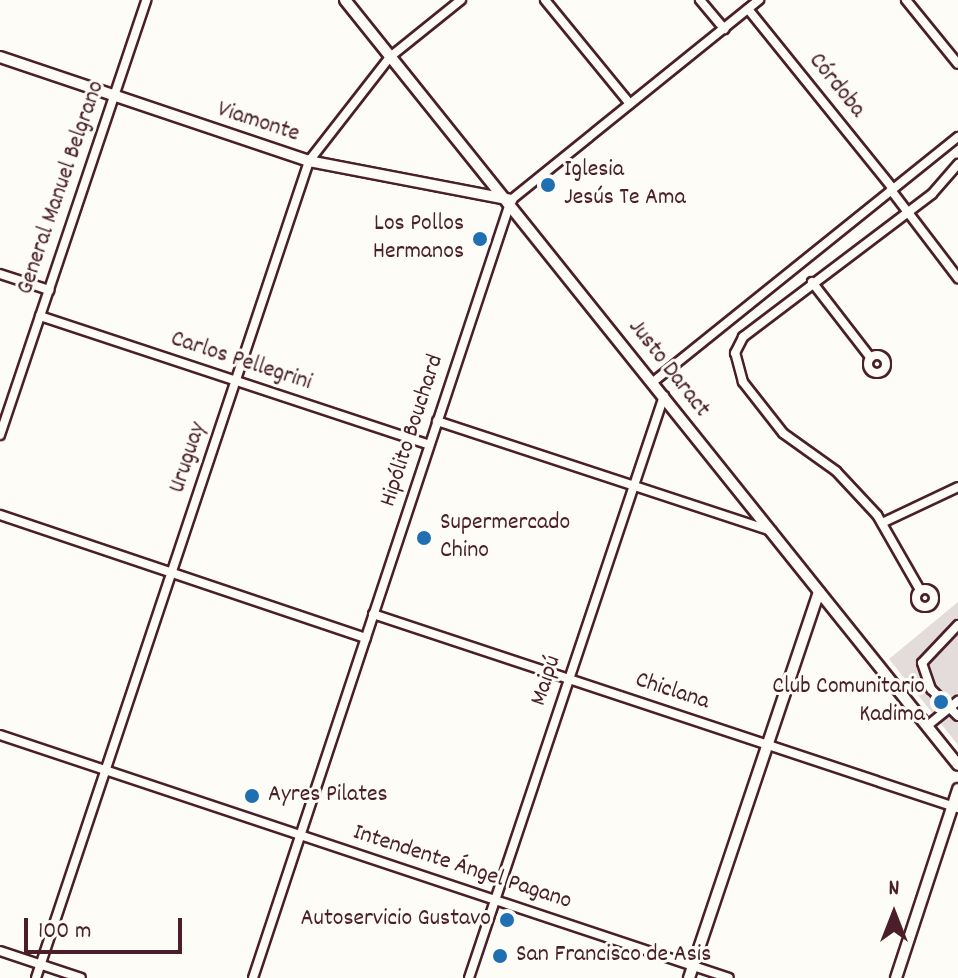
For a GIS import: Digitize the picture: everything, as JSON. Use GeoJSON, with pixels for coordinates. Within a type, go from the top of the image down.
{"type":"FeatureCollection","features":[{"type":"Feature","properties":{"kind":"street","name":"General Manuel Belgrano"},"geometry":{"type":"LineString","coordinates":[[0,435],[146,0]]}},
{"type":"Feature","properties":{"kind":"street","name":"Justo Daract"},"geometry":{"type":"LineString","coordinates":[[345,0],[511,200],[819,592],[956,760]]}},
{"type":"Feature","properties":{"kind":"street","name":"Uruguay"},"geometry":{"type":"LineString","coordinates":[[36,978],[309,161],[390,57],[461,0]]}},
{"type":"Feature","properties":{"kind":"street"},"geometry":{"type":"LineString","coordinates":[[545,0],[630,104]]}},
{"type":"Feature","properties":{"kind":"street"},"geometry":{"type":"LineString","coordinates":[[700,0],[724,29]]}},
{"type":"Feature","properties":{"kind":"street"},"geometry":{"type":"LineString","coordinates":[[511,200],[759,0]]}},
{"type":"Feature","properties":{"kind":"street"},"geometry":{"type":"LineString","coordinates":[[906,0],[958,64]]}},
{"type":"Feature","properties":{"kind":"street","name":"Córdoba"},"geometry":{"type":"LineString","coordinates":[[748,9],[892,189],[958,278]]}},
{"type":"Feature","properties":{"kind":"street","name":"Viamonte"},"geometry":{"type":"LineString","coordinates":[[0,57],[309,161],[511,200]]}},
{"type":"Feature","properties":{"kind":"street"},"geometry":{"type":"LineString","coordinates":[[653,382],[958,137]]}},
{"type":"Feature","properties":{"kind":"street"},"geometry":{"type":"LineString","coordinates":[[920,590],[882,523],[836,471],[783,433],[736,369],[743,337],[812,282],[909,213],[958,164]]}},
{"type":"Feature","properties":{"kind":"street","name":"Hipólito Bouchard"},"geometry":{"type":"LineString","coordinates":[[253,978],[511,200]]}},
{"type":"Feature","properties":{"kind":"street"},"geometry":{"type":"LineString","coordinates":[[0,274],[49,290]]}},
{"type":"Feature","properties":{"kind":"street"},"geometry":{"type":"LineString","coordinates":[[812,282],[870,357]]}},
{"type":"Feature","properties":{"kind":"street","name":"Carlos Pellegrini"},"geometry":{"type":"LineString","coordinates":[[40,316],[429,445]]}},
{"type":"Feature","properties":{"kind":"street","name":"Maipú"},"geometry":{"type":"LineString","coordinates":[[469,978],[664,396]]}},
{"type":"Feature","properties":{"kind":"street"},"geometry":{"type":"LineString","coordinates":[[437,421],[773,532]]}},
{"type":"Feature","properties":{"kind":"street"},"geometry":{"type":"LineString","coordinates":[[882,523],[958,487]]}},
{"type":"Feature","properties":{"kind":"street"},"geometry":{"type":"LineString","coordinates":[[0,515],[366,638]]}},
{"type":"Feature","properties":{"kind":"street"},"geometry":{"type":"LineString","coordinates":[[689,978],[819,592]]}},
{"type":"Feature","properties":{"kind":"street","name":"Chiclana"},"geometry":{"type":"LineString","coordinates":[[373,614],[955,807]]}},
{"type":"Feature","properties":{"kind":"street"},"geometry":{"type":"LineString","coordinates":[[958,625],[922,663],[931,689],[955,704],[958,716]]}},
{"type":"Feature","properties":{"kind":"street"},"geometry":{"type":"LineString","coordinates":[[927,726],[955,704]]}},
{"type":"Feature","properties":{"kind":"street","name":"Intendente Ángel Pagano"},"geometry":{"type":"LineString","coordinates":[[0,735],[729,978]]}},
{"type":"Feature","properties":{"kind":"street"},"geometry":{"type":"LineString","coordinates":[[896,978],[955,807],[958,789]]}},
{"type":"Feature","properties":{"kind":"street"},"geometry":{"type":"LineString","coordinates":[[0,951],[81,978]]}},
{"type":"Feature","properties":{"kind":"shaded area","name":"Club Comunitario Kadima"},"geometry":{"type":"Polygon","coordinates":[[[958,602],[958,745],[889,659],[958,602]]]}},
{"type":"Feature","properties":{"kind":"place","name":"Iglesia Jesús Te Ama"},"geometry":{"type":"Point","coordinates":[548,185]}},
{"type":"Feature","properties":{"kind":"place","name":"Los Pollos Hermanos"},"geometry":{"type":"Point","coordinates":[480,239]}},
{"type":"Feature","properties":{"kind":"place","name":"Supermercado Chino"},"geometry":{"type":"Point","coordinates":[424,538]}},
{"type":"Feature","properties":{"kind":"place","name":"Club Comunitario Kadima"},"geometry":{"type":"Point","coordinates":[941,702]}},
{"type":"Feature","properties":{"kind":"place","name":"Ayres Pilates"},"geometry":{"type":"Point","coordinates":[252,796]}},
{"type":"Feature","properties":{"kind":"place","name":"Autoservicio Gustavo"},"geometry":{"type":"Point","coordinates":[507,920]}},
{"type":"Feature","properties":{"kind":"place","name":"San Francisco de Asis"},"geometry":{"type":"Point","coordinates":[500,956]}}]}
